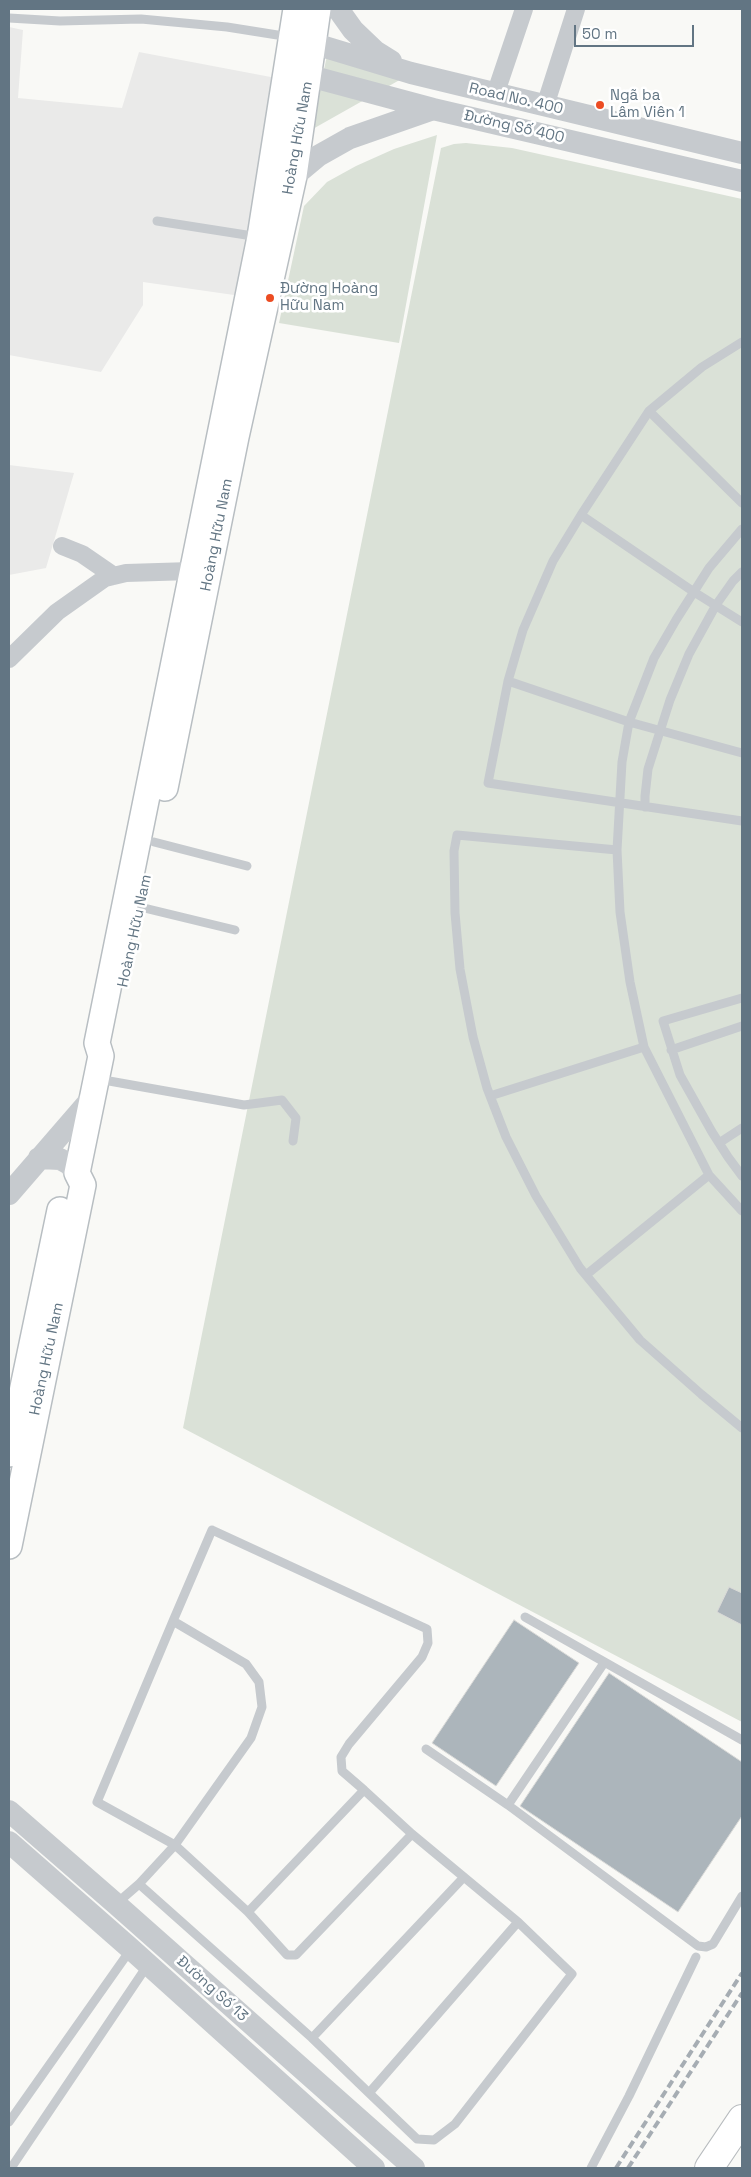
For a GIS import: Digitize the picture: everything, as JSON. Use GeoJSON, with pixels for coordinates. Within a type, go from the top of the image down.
{"type":"FeatureCollection","features":[{"type":"Feature","properties":{"kind":"highway"},"geometry":{"type":"LineString","coordinates":[[709,2168],[742,2119]]}},
{"type":"Feature","properties":{"kind":"highway"},"geometry":{"type":"LineString","coordinates":[[729,2168],[742,2148]]}},
{"type":"Feature","properties":{"kind":"main road","name":"Hoàng Hữu Nam"},"geometry":{"type":"LineString","coordinates":[[296,9],[303,41]]}},
{"type":"Feature","properties":{"kind":"main road","name":"Hoàng Hữu Nam"},"geometry":{"type":"LineString","coordinates":[[97,1077],[111,1045],[154,842],[260,237],[298,73],[303,41],[318,9]]}},
{"type":"Feature","properties":{"kind":"main road","name":"Hoàng Hữu Nam"},"geometry":{"type":"LineString","coordinates":[[9,1546],[83,1185],[77,1173],[97,1077],[97,1043],[200,572],[236,437],[294,176],[298,73]]}},
{"type":"Feature","properties":{"kind":"main road","name":"Hoàng Hữu Nam"},"geometry":{"type":"LineString","coordinates":[[9,1454],[66,1182],[77,1173]]}},
{"type":"Feature","properties":{"kind":"street"},"geometry":{"type":"LineString","coordinates":[[338,9],[353,30],[375,52],[411,73]]}},
{"type":"Feature","properties":{"kind":"street"},"geometry":{"type":"LineString","coordinates":[[496,95],[524,9]]}},
{"type":"Feature","properties":{"kind":"street"},"geometry":{"type":"LineString","coordinates":[[539,132],[545,106],[576,9]]}},
{"type":"Feature","properties":{"kind":"street","name":"Road No. 400"},"geometry":{"type":"LineString","coordinates":[[303,41],[411,73],[496,95],[742,153]]}},
{"type":"Feature","properties":{"kind":"street","name":"Đường Số 400"},"geometry":{"type":"LineString","coordinates":[[298,73],[433,109],[539,132],[742,181]]}},
{"type":"Feature","properties":{"kind":"street"},"geometry":{"type":"LineString","coordinates":[[294,176],[318,156],[350,138],[433,109]]}},
{"type":"Feature","properties":{"kind":"street"},"geometry":{"type":"LineString","coordinates":[[62,546],[82,554],[114,576]]}},
{"type":"Feature","properties":{"kind":"street"},"geometry":{"type":"LineString","coordinates":[[9,659],[57,612],[105,578],[126,573],[200,572]]}},
{"type":"Feature","properties":{"kind":"street"},"geometry":{"type":"LineString","coordinates":[[9,1194],[39,1158],[97,1077]]}},
{"type":"Feature","properties":{"kind":"street"},"geometry":{"type":"LineString","coordinates":[[39,1158],[60,1159],[69,1164],[77,1173]]}},
{"type":"Feature","properties":{"kind":"street","name":"Đường Số 13"},"geometry":{"type":"LineString","coordinates":[[9,1811],[414,2168]]}},
{"type":"Feature","properties":{"kind":"street","name":"Đường Số 13"},"geometry":{"type":"LineString","coordinates":[[9,1842],[374,2168]]}},
{"type":"Feature","properties":{"kind":"street"},"geometry":{"type":"LineString","coordinates":[[350,2147],[368,2127]]}},
{"type":"Feature","properties":{"kind":"lane"},"geometry":{"type":"LineString","coordinates":[[9,18],[60,21],[141,19],[227,27],[303,41]]}},
{"type":"Feature","properties":{"kind":"lane"},"geometry":{"type":"LineString","coordinates":[[158,221],[260,237]]}},
{"type":"Feature","properties":{"kind":"lane"},"geometry":{"type":"LineString","coordinates":[[742,342],[702,367],[649,411],[581,515],[553,562],[523,630],[508,681],[488,783],[742,821]]}},
{"type":"Feature","properties":{"kind":"lane"},"geometry":{"type":"LineString","coordinates":[[649,411],[742,503]]}},
{"type":"Feature","properties":{"kind":"lane"},"geometry":{"type":"LineString","coordinates":[[581,515],[694,592],[742,622]]}},
{"type":"Feature","properties":{"kind":"lane"},"geometry":{"type":"LineString","coordinates":[[742,529],[709,568],[654,658],[629,722],[622,762],[618,803],[617,850],[620,912],[629,973],[644,1047],[709,1175],[742,1211]]}},
{"type":"Feature","properties":{"kind":"lane"},"geometry":{"type":"LineString","coordinates":[[645,807],[648,768],[659,731],[689,654],[716,605],[732,581],[742,572]]}},
{"type":"Feature","properties":{"kind":"lane"},"geometry":{"type":"LineString","coordinates":[[508,681],[629,722],[742,753]]}},
{"type":"Feature","properties":{"kind":"lane"},"geometry":{"type":"LineString","coordinates":[[617,850],[457,836],[454,851],[455,913],[460,970],[473,1037],[490,1096],[506,1137],[536,1196],[586,1276],[640,1340],[742,1428]]}},
{"type":"Feature","properties":{"kind":"lane"},"geometry":{"type":"LineString","coordinates":[[154,842],[247,866]]}},
{"type":"Feature","properties":{"kind":"lane"},"geometry":{"type":"LineString","coordinates":[[140,907],[235,930]]}},
{"type":"Feature","properties":{"kind":"lane"},"geometry":{"type":"LineString","coordinates":[[742,998],[663,1021],[680,1075],[719,1143],[742,1176]]}},
{"type":"Feature","properties":{"kind":"lane"},"geometry":{"type":"LineString","coordinates":[[671,1050],[742,1026]]}},
{"type":"Feature","properties":{"kind":"lane"},"geometry":{"type":"LineString","coordinates":[[490,1096],[644,1047]]}},
{"type":"Feature","properties":{"kind":"lane"},"geometry":{"type":"LineString","coordinates":[[97,1077],[244,1105],[282,1100],[296,1118],[294,1141]]}},
{"type":"Feature","properties":{"kind":"lane"},"geometry":{"type":"LineString","coordinates":[[719,1143],[742,1128]]}},
{"type":"Feature","properties":{"kind":"lane"},"geometry":{"type":"LineString","coordinates":[[586,1276],[709,1175]]}},
{"type":"Feature","properties":{"kind":"lane"},"geometry":{"type":"LineString","coordinates":[[139,1884],[312,2038],[417,2139],[434,2140],[455,2124],[572,1974],[518,1922],[412,1834],[342,1771],[340,1756],[348,1744],[422,1657],[428,1643],[427,1629],[212,1530],[97,1802],[175,1845],[248,1912],[287,1955],[296,1955],[412,1834]]}},
{"type":"Feature","properties":{"kind":"lane"},"geometry":{"type":"LineString","coordinates":[[525,1617],[742,1740]]}},
{"type":"Feature","properties":{"kind":"lane"},"geometry":{"type":"LineString","coordinates":[[116,1904],[139,1884],[175,1845],[251,1738],[262,1707],[259,1682],[246,1664],[174,1621]]}},
{"type":"Feature","properties":{"kind":"lane"},"geometry":{"type":"LineString","coordinates":[[508,1805],[604,1663]]}},
{"type":"Feature","properties":{"kind":"lane"},"geometry":{"type":"LineString","coordinates":[[426,1749],[508,1805],[698,1946],[706,1947],[713,1944],[742,1896]]}},
{"type":"Feature","properties":{"kind":"lane"},"geometry":{"type":"LineString","coordinates":[[248,1912],[364,1790]]}},
{"type":"Feature","properties":{"kind":"lane"},"geometry":{"type":"LineString","coordinates":[[312,2038],[464,1876]]}},
{"type":"Feature","properties":{"kind":"lane"},"geometry":{"type":"LineString","coordinates":[[369,2093],[518,1922]]}},
{"type":"Feature","properties":{"kind":"lane"},"geometry":{"type":"LineString","coordinates":[[9,2122],[131,1949]]}},
{"type":"Feature","properties":{"kind":"lane"},"geometry":{"type":"LineString","coordinates":[[591,2168],[629,2096],[696,1957]]}},
{"type":"Feature","properties":{"kind":"lane"},"geometry":{"type":"LineString","coordinates":[[11,2168],[148,1965]]}},
{"type":"Feature","properties":{"kind":"shaded area"},"geometry":{"type":"Polygon","coordinates":[[[9,27],[23,30],[18,98],[122,108],[139,52],[276,78],[241,296],[143,282],[143,305],[101,372],[9,355],[9,27]]]}},
{"type":"Feature","properties":{"kind":"shaded area"},"geometry":{"type":"Polygon","coordinates":[[[328,51],[412,73],[311,130],[328,51]]]}},
{"type":"Feature","properties":{"kind":"shaded area"},"geometry":{"type":"Polygon","coordinates":[[[437,135],[399,343],[279,323],[304,206],[327,182],[356,166],[394,149],[437,135]]]}},
{"type":"Feature","properties":{"kind":"shaded area"},"geometry":{"type":"Polygon","coordinates":[[[466,143],[512,148],[742,199],[742,1722],[183,1428],[441,148],[466,143]]]}},
{"type":"Feature","properties":{"kind":"shaded area"},"geometry":{"type":"Polygon","coordinates":[[[9,465],[74,473],[46,568],[9,575],[9,465]]]}},
{"type":"Feature","properties":{"kind":"building"},"geometry":{"type":"Polygon","coordinates":[[[729,1587],[742,1593],[742,1625],[717,1612],[729,1587]]]}},
{"type":"Feature","properties":{"kind":"building"},"geometry":{"type":"Polygon","coordinates":[[[514,1620],[579,1663],[496,1786],[432,1743],[514,1620]]]}},
{"type":"Feature","properties":{"kind":"building"},"geometry":{"type":"Polygon","coordinates":[[[609,1673],[742,1762],[742,1816],[678,1912],[520,1806],[609,1673]]]}},
{"type":"Feature","properties":{"kind":"railway"},"geometry":{"type":"LineString","coordinates":[[616,2168],[742,1973]]}},
{"type":"Feature","properties":{"kind":"railway"},"geometry":{"type":"LineString","coordinates":[[628,2168],[742,1993]]}},
{"type":"Feature","properties":{"kind":"place","name":"Ngã ba Lâm Viên 1"},"geometry":{"type":"Point","coordinates":[600,105]}},
{"type":"Feature","properties":{"kind":"place","name":"Đường Hoàng Hữu Nam"},"geometry":{"type":"Point","coordinates":[270,298]}}]}
